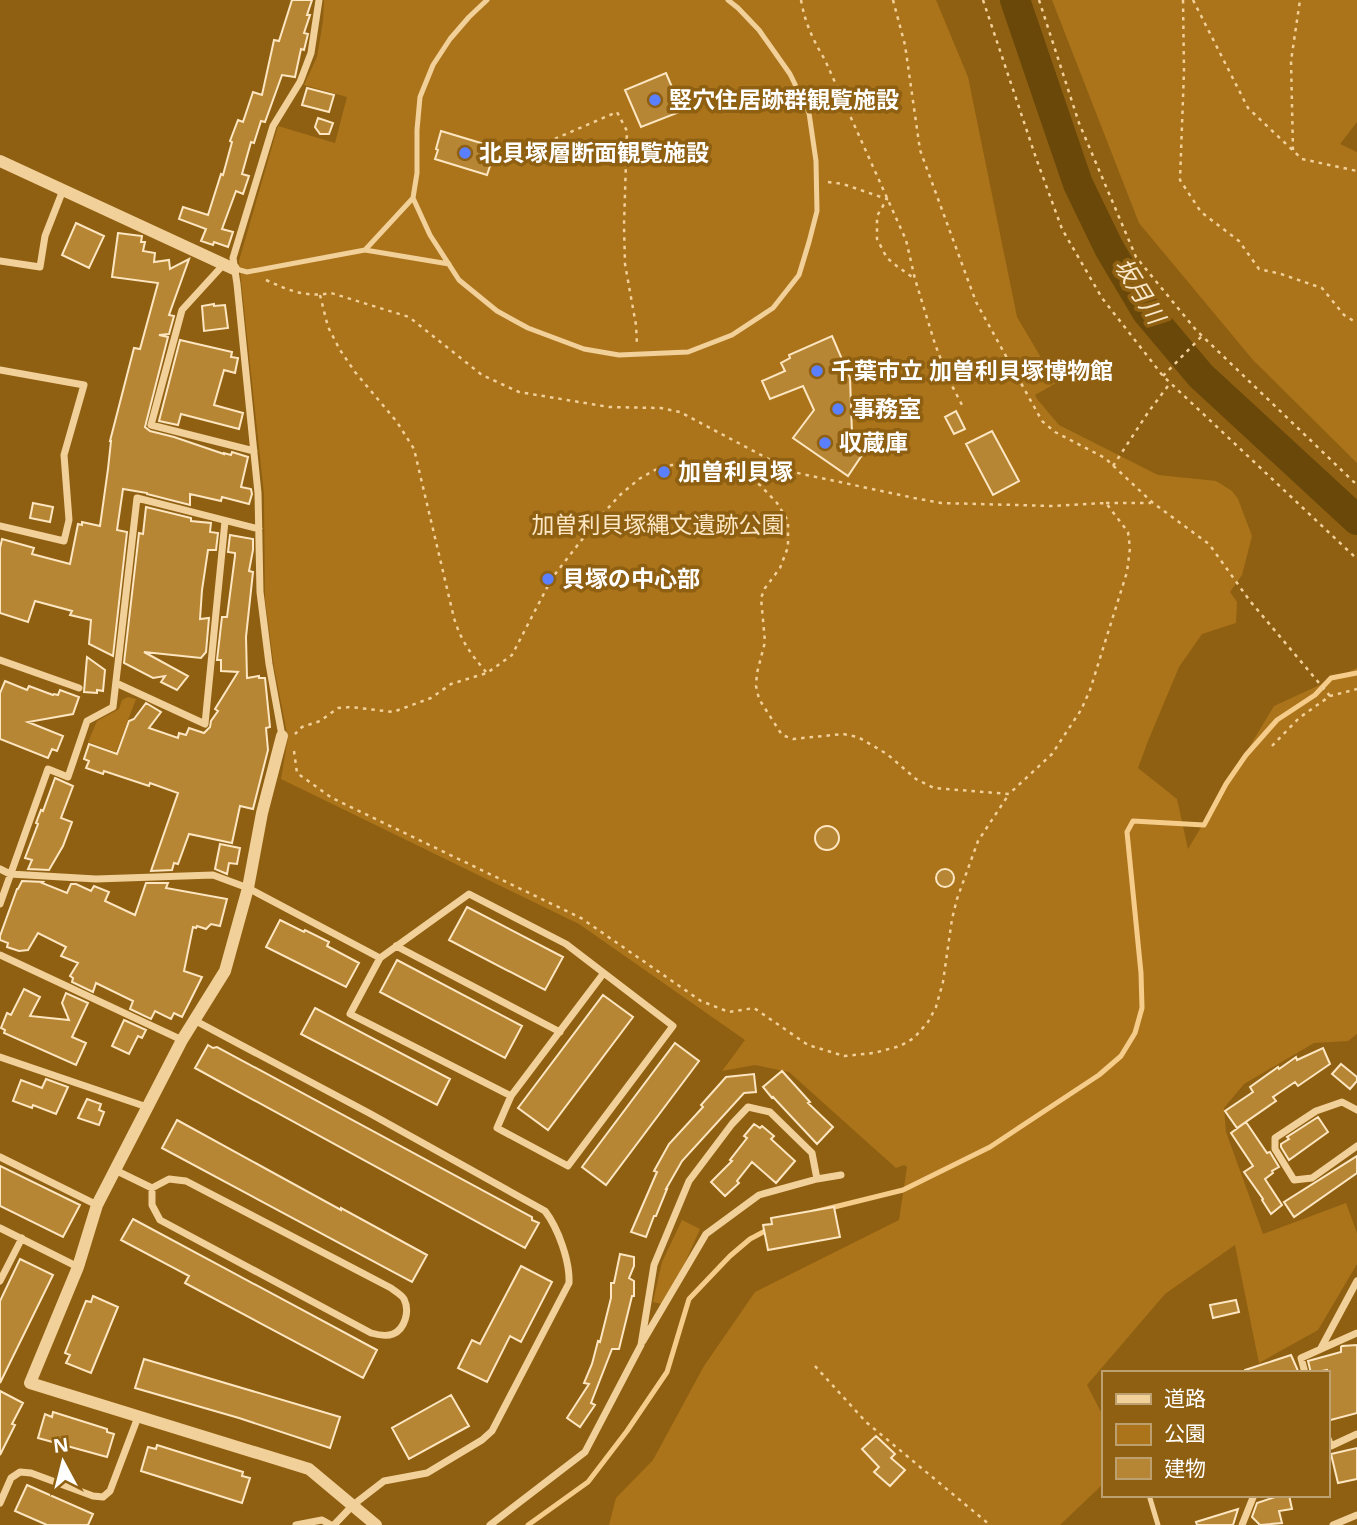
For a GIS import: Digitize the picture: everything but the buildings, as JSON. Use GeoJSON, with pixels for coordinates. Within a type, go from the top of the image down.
{"type":"FeatureCollection","features":[{"type":"Feature","properties":{"kind":"street"},"geometry":{"type":"LineString","coordinates":[[254,451],[151,425],[182,310],[229,267],[233,258],[273,126],[300,82],[311,53],[319,0]]}},
{"type":"Feature","properties":{"kind":"street"},"geometry":{"type":"LineString","coordinates":[[0,162],[229,267],[237,284],[254,451],[258,493],[260,592],[270,664],[291,737],[262,813],[248,888],[225,971],[182,1040],[97,1205],[78,1267],[30,1383],[309,1469],[376,1525]]}},
{"type":"Feature","properties":{"kind":"street"},"geometry":{"type":"LineString","coordinates":[[0,261],[40,267],[45,236],[62,190]]}},
{"type":"Feature","properties":{"kind":"street"},"geometry":{"type":"LineString","coordinates":[[0,370],[83,385],[64,455],[69,520],[64,541],[0,526]]}},
{"type":"Feature","properties":{"kind":"street"},"geometry":{"type":"LineString","coordinates":[[0,904],[48,769],[68,777],[87,721],[113,707],[137,498],[259,528]]}},
{"type":"Feature","properties":{"kind":"street"},"geometry":{"type":"LineString","coordinates":[[116,683],[205,724],[225,521]]}},
{"type":"Feature","properties":{"kind":"street"},"geometry":{"type":"LineString","coordinates":[[0,660],[79,688]]}},
{"type":"Feature","properties":{"kind":"street"},"geometry":{"type":"LineString","coordinates":[[0,869],[10,874],[96,879],[213,875],[248,888],[380,958]]}},
{"type":"Feature","properties":{"kind":"street"},"geometry":{"type":"LineString","coordinates":[[511,1096],[351,1014],[380,958],[469,894],[566,944],[673,1026],[568,1166],[497,1128],[511,1096],[603,974]]}},
{"type":"Feature","properties":{"kind":"street"},"geometry":{"type":"LineString","coordinates":[[396,946],[560,1032]]}},
{"type":"Feature","properties":{"kind":"street"},"geometry":{"type":"LineString","coordinates":[[0,955],[182,1040]]}},
{"type":"Feature","properties":{"kind":"street"},"geometry":{"type":"LineString","coordinates":[[194,1020],[545,1211],[553,1221],[569,1270],[569,1283],[492,1431],[482,1440],[427,1473],[384,1481],[333,1525],[322,1520],[296,1525]]}},
{"type":"Feature","properties":{"kind":"street"},"geometry":{"type":"LineString","coordinates":[[0,1057],[147,1107]]}},
{"type":"Feature","properties":{"kind":"street"},"geometry":{"type":"LineString","coordinates":[[1357,1110],[1342,1102],[1316,1111],[1275,1138],[1275,1149],[1294,1180],[1312,1178],[1357,1146]]}},
{"type":"Feature","properties":{"kind":"street"},"geometry":{"type":"LineString","coordinates":[[641,1345],[654,1265],[689,1181],[748,1107],[770,1112],[812,1153],[817,1179]]}},
{"type":"Feature","properties":{"kind":"street"},"geometry":{"type":"LineString","coordinates":[[0,1157],[97,1205]]}},
{"type":"Feature","properties":{"kind":"street"},"geometry":{"type":"LineString","coordinates":[[115,1170],[152,1188]]}},
{"type":"Feature","properties":{"kind":"street"},"geometry":{"type":"LineString","coordinates":[[490,1525],[585,1452],[641,1345],[706,1234],[759,1195],[841,1175]]}},
{"type":"Feature","properties":{"kind":"street"},"geometry":{"type":"LineString","coordinates":[[169,1179],[186,1181],[391,1288],[404,1299],[407,1312],[404,1324],[395,1334],[383,1336],[371,1333],[160,1220],[152,1205],[152,1188],[169,1179]]}},
{"type":"Feature","properties":{"kind":"street"},"geometry":{"type":"LineString","coordinates":[[0,1228],[78,1267]]}},
{"type":"Feature","properties":{"kind":"street"},"geometry":{"type":"LineString","coordinates":[[0,1282],[22,1238]]}},
{"type":"Feature","properties":{"kind":"street"},"geometry":{"type":"LineString","coordinates":[[1321,1348],[1357,1280]]}},
{"type":"Feature","properties":{"kind":"street"},"geometry":{"type":"LineString","coordinates":[[1305,1371],[1301,1358],[1357,1333]]}},
{"type":"Feature","properties":{"kind":"street"},"geometry":{"type":"LineString","coordinates":[[0,1503],[11,1478],[20,1472],[103,1497],[110,1492],[138,1417]]}},
{"type":"Feature","properties":{"kind":"street"},"geometry":{"type":"LineString","coordinates":[[1329,1441],[1331,1446],[1357,1434]]}},
{"type":"Feature","properties":{"kind":"street"},"geometry":{"type":"LineString","coordinates":[[1242,1525],[1253,1497]]}},
{"type":"Feature","properties":{"kind":"street"},"geometry":{"type":"LineString","coordinates":[[1333,1525],[1357,1515]]}},
{"type":"Feature","properties":{"kind":"lane"},"geometry":{"type":"LineString","coordinates":[[365,250],[413,198],[417,173],[420,97],[433,65],[450,39],[487,0]]}},
{"type":"Feature","properties":{"kind":"lane"},"geometry":{"type":"LineString","coordinates":[[413,198],[430,235],[459,280],[497,311],[528,328],[584,349],[620,355],[688,352],[732,335],[773,308],[799,275],[817,211],[816,162],[809,113],[790,74],[759,30],[728,0]]}},
{"type":"Feature","properties":{"kind":"lane"},"geometry":{"type":"LineString","coordinates":[[229,267],[247,272],[365,250],[449,264]]}},
{"type":"Feature","properties":{"kind":"lane"},"geometry":{"type":"LineString","coordinates":[[1150,1497],[1158,1525]]}},
{"type":"Feature","properties":{"kind":"path"},"geometry":{"type":"LineString","coordinates":[[802,0],[804,18],[813,39],[906,240],[939,356],[963,407]]}},
{"type":"Feature","properties":{"kind":"path"},"geometry":{"type":"LineString","coordinates":[[893,0],[905,45],[920,150],[976,302],[1042,421],[1055,432],[1105,457],[1153,503],[1209,544],[1250,601],[1330,696]]}},
{"type":"Feature","properties":{"kind":"path"},"geometry":{"type":"LineString","coordinates":[[983,0],[1062,229],[1102,298],[1163,376],[1357,559]]}},
{"type":"Feature","properties":{"kind":"path"},"geometry":{"type":"LineString","coordinates":[[1039,0],[1079,123],[1136,257],[1202,336],[1357,485]]}},
{"type":"Feature","properties":{"kind":"path"},"geometry":{"type":"LineString","coordinates":[[1183,0],[1184,71],[1180,180],[1200,212],[1239,241],[1259,269],[1322,288],[1344,315],[1357,323]]}},
{"type":"Feature","properties":{"kind":"path"},"geometry":{"type":"LineString","coordinates":[[1193,0],[1248,108],[1302,159],[1357,171]]}},
{"type":"Feature","properties":{"kind":"path"},"geometry":{"type":"LineString","coordinates":[[1293,150],[1291,61],[1300,0]]}},
{"type":"Feature","properties":{"kind":"path"},"geometry":{"type":"LineString","coordinates":[[508,159],[617,112],[627,131],[625,264],[636,325],[638,355]]}},
{"type":"Feature","properties":{"kind":"path"},"geometry":{"type":"LineString","coordinates":[[816,179],[843,184],[887,199]]}},
{"type":"Feature","properties":{"kind":"path"},"geometry":{"type":"LineString","coordinates":[[887,199],[877,216],[877,239],[887,258],[915,279]]}},
{"type":"Feature","properties":{"kind":"path"},"geometry":{"type":"LineString","coordinates":[[247,272],[294,292],[320,295],[331,293],[409,317],[482,375],[519,392],[609,407],[661,408],[680,412],[793,472],[941,503],[1052,506],[1153,503]]}},
{"type":"Feature","properties":{"kind":"path"},"geometry":{"type":"LineString","coordinates":[[320,295],[328,327],[340,350],[397,422],[414,449],[460,637],[487,673]]}},
{"type":"Feature","properties":{"kind":"path"},"geometry":{"type":"LineString","coordinates":[[1163,376],[1202,336]]}},
{"type":"Feature","properties":{"kind":"path"},"geometry":{"type":"LineString","coordinates":[[1113,466],[1171,382]]}},
{"type":"Feature","properties":{"kind":"path"},"geometry":{"type":"LineString","coordinates":[[291,737],[302,727],[320,721],[338,708],[393,712],[431,698],[451,684],[487,673],[512,655],[552,578],[598,519],[629,487],[654,470],[697,463],[722,466],[745,473],[777,503],[788,521],[788,547],[780,568],[761,598],[765,642],[756,686],[759,699],[782,735],[793,739],[843,734],[858,737],[887,754],[916,779],[934,788],[1009,794]]}},
{"type":"Feature","properties":{"kind":"path"},"geometry":{"type":"LineString","coordinates":[[294,749],[297,772],[332,798],[581,918],[701,1001],[729,1012],[754,1009],[808,1045],[844,1056],[874,1053],[900,1046],[915,1038],[936,1007],[943,982],[957,898],[978,841],[1009,794],[1052,754],[1081,710],[1090,690],[1124,582],[1130,548],[1128,532],[1105,503]]}},
{"type":"Feature","properties":{"kind":"path"},"geometry":{"type":"LineString","coordinates":[[1272,746],[1298,718],[1330,696],[1357,689]]}},
{"type":"Feature","properties":{"kind":"path"},"geometry":{"type":"LineString","coordinates":[[291,725],[291,737]]}},
{"type":"Feature","properties":{"kind":"path"},"geometry":{"type":"LineString","coordinates":[[815,1366],[866,1422],[990,1525]]}},
{"type":"Feature","properties":{"kind":"green space","name":"加曽利貝塚縄文遺跡公園"},"geometry":{"type":"Polygon","coordinates":[[[324,0],[936,0],[968,77],[1017,317],[1056,383],[1035,395],[1037,399],[1059,425],[1158,475],[1216,481],[1232,491],[1238,499],[1252,536],[1242,575],[1230,592],[1237,602],[1236,623],[1202,634],[1179,667],[1138,768],[1177,799],[1188,849],[1274,706],[1357,668],[1357,1034],[1348,1041],[1314,1043],[1244,1084],[1224,1108],[1226,1132],[1263,1234],[1346,1203],[1357,1233],[1357,1264],[1318,1330],[1259,1363],[1235,1245],[1165,1294],[1087,1385],[1102,1414],[1102,1485],[1060,1525],[609,1525],[616,1498],[653,1460],[704,1366],[755,1292],[899,1220],[907,1167],[904,1165],[896,1168],[789,1072],[755,1065],[722,1071],[745,1040],[579,924],[281,779],[288,738],[274,667],[265,599],[264,494],[239,261],[278,126],[335,143],[347,97],[304,85],[317,57],[324,0]]]}},
{"type":"Feature","properties":{"kind":"green space"},"geometry":{"type":"Polygon","coordinates":[[[1052,0],[1357,0],[1357,122],[1340,144],[1357,152],[1357,463],[1253,360],[1139,223],[1052,0]]]}},
{"type":"Feature","properties":{"kind":"green space"},"geometry":{"type":"Polygon","coordinates":[[[128,697],[136,699],[116,752],[88,742],[97,721],[119,709],[122,700],[128,697]]]}},
{"type":"Feature","properties":{"kind":"green space"},"geometry":{"type":"Polygon","coordinates":[[[682,1220],[700,1229],[662,1304],[653,1302],[662,1262],[682,1220]]]}},
{"type":"Feature","properties":{"kind":"waterway","name":"坂月川"},"geometry":{"type":"LineString","coordinates":[[1015,0],[1078,184],[1109,248],[1147,312],[1201,376],[1357,520]]}},
{"type":"Feature","properties":{"kind":"waterway"},"geometry":{"type":"LineString","coordinates":[[814,1212],[903,1190],[990,1147],[1099,1075],[1121,1056],[1135,1033],[1142,1008],[1127,832],[1133,821],[1204,825],[1226,784],[1246,755],[1277,720],[1315,695],[1331,678],[1357,673]]}},
{"type":"Feature","properties":{"kind":"waterway"},"geometry":{"type":"LineString","coordinates":[[528,1525],[588,1482],[667,1372],[689,1299],[730,1256],[750,1239],[769,1229]]}},
{"type":"Feature","properties":{"kind":"place","name":"竪穴住居跡群観覧施設"},"geometry":{"type":"Point","coordinates":[655,100]}},
{"type":"Feature","properties":{"kind":"place","name":"北貝塚層断面観覧施設"},"geometry":{"type":"Point","coordinates":[465,153]}},
{"type":"Feature","properties":{"kind":"place","name":"千葉市立 加曽利貝塚博物館"},"geometry":{"type":"Point","coordinates":[817,371]}},
{"type":"Feature","properties":{"kind":"place","name":"事務室"},"geometry":{"type":"Point","coordinates":[838,409]}},
{"type":"Feature","properties":{"kind":"place","name":"収蔵庫"},"geometry":{"type":"Point","coordinates":[825,443]}},
{"type":"Feature","properties":{"kind":"place","name":"加曽利貝塚"},"geometry":{"type":"Point","coordinates":[664,472]}},
{"type":"Feature","properties":{"kind":"place","name":"貝塚の中心部"},"geometry":{"type":"Point","coordinates":[548,579]}}]}
